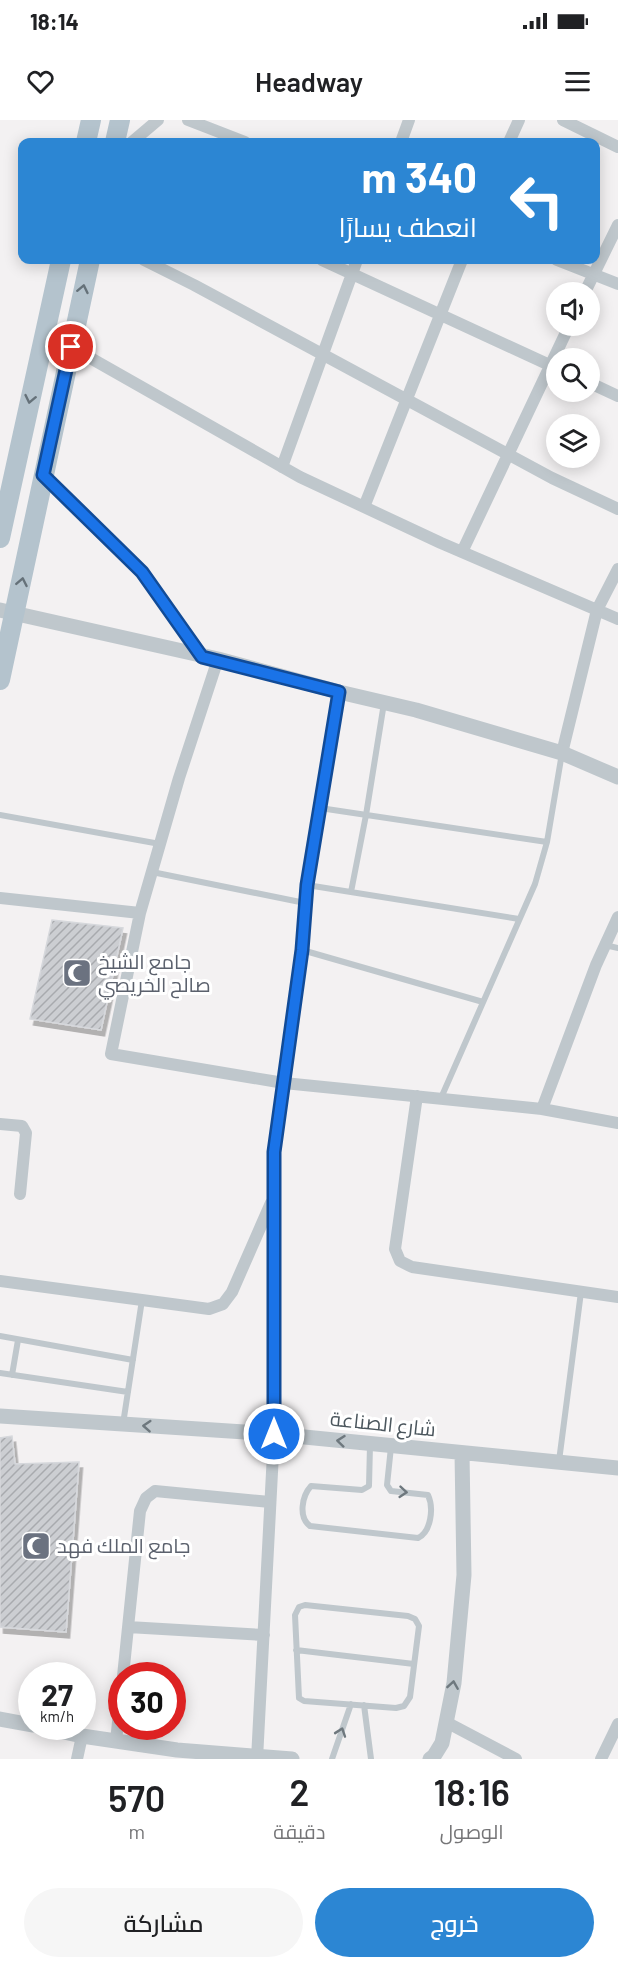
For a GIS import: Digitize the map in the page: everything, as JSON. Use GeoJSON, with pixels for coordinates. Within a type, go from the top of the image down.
{"type":"FeatureCollection","features":[{"type":"Feature","properties":{"kind":"main road"},"geometry":{"type":"LineString","coordinates":[[87,138],[91,120]]}},
{"type":"Feature","properties":{"kind":"main road"},"geometry":{"type":"LineString","coordinates":[[116,138],[120,120]]}},
{"type":"Feature","properties":{"kind":"main road"},"geometry":{"type":"LineString","coordinates":[[0,538],[60,264]]}},
{"type":"Feature","properties":{"kind":"main road"},"geometry":{"type":"LineString","coordinates":[[0,680],[8,612],[43,475],[89,264]]}},
{"type":"Feature","properties":{"kind":"street"},"geometry":{"type":"LineString","coordinates":[[137,138],[158,120]]}},
{"type":"Feature","properties":{"kind":"street"},"geometry":{"type":"LineString","coordinates":[[188,120],[235,138]]}},
{"type":"Feature","properties":{"kind":"street"},"geometry":{"type":"LineString","coordinates":[[402,138],[409,120]]}},
{"type":"Feature","properties":{"kind":"street"},"geometry":{"type":"LineString","coordinates":[[511,138],[519,120]]}},
{"type":"Feature","properties":{"kind":"street"},"geometry":{"type":"LineString","coordinates":[[563,120],[600,138]]}},
{"type":"Feature","properties":{"kind":"street"},"geometry":{"type":"LineString","coordinates":[[600,138],[618,147]]}},
{"type":"Feature","properties":{"kind":"street"},"geometry":{"type":"LineString","coordinates":[[600,262],[618,225]]}},
{"type":"Feature","properties":{"kind":"street"},"geometry":{"type":"LineString","coordinates":[[152,264],[552,478],[618,509]]}},
{"type":"Feature","properties":{"kind":"street"},"geometry":{"type":"LineString","coordinates":[[331,264],[546,362]]}},
{"type":"Feature","properties":{"kind":"street"},"geometry":{"type":"LineString","coordinates":[[282,467],[356,264]]}},
{"type":"Feature","properties":{"kind":"street"},"geometry":{"type":"LineString","coordinates":[[364,507],[460,264]]}},
{"type":"Feature","properties":{"kind":"street"},"geometry":{"type":"LineString","coordinates":[[568,264],[618,284]]}},
{"type":"Feature","properties":{"kind":"street"},"geometry":{"type":"LineString","coordinates":[[590,282],[599,264]]}},
{"type":"Feature","properties":{"kind":"street"},"geometry":{"type":"LineString","coordinates":[[71,347],[282,467],[462,552],[618,619]]}},
{"type":"Feature","properties":{"kind":"street"},"geometry":{"type":"LineString","coordinates":[[462,552],[508,454],[546,381]]}},
{"type":"Feature","properties":{"kind":"street"},"geometry":{"type":"LineString","coordinates":[[600,388],[618,396]]}},
{"type":"Feature","properties":{"kind":"street"},"geometry":{"type":"LineString","coordinates":[[43,475],[142,572],[202,657]]}},
{"type":"Feature","properties":{"kind":"street"},"geometry":{"type":"LineString","coordinates":[[562,753],[597,610],[618,569]]}},
{"type":"Feature","properties":{"kind":"street"},"geometry":{"type":"LineString","coordinates":[[8,612],[218,659],[416,710],[562,753],[618,777]]}},
{"type":"Feature","properties":{"kind":"street"},"geometry":{"type":"LineString","coordinates":[[218,659],[179,778],[140,913],[111,1054],[284,1083],[542,1109],[618,1123]]}},
{"type":"Feature","properties":{"kind":"street"},"geometry":{"type":"LineString","coordinates":[[257,1757],[274,1434],[274,1152],[302,950],[307,885],[339,692]]}},
{"type":"Feature","properties":{"kind":"street"},"geometry":{"type":"LineString","coordinates":[[0,898],[140,913]]}},
{"type":"Feature","properties":{"kind":"street"},"geometry":{"type":"LineString","coordinates":[[542,1109],[605,945],[618,918]]}},
{"type":"Feature","properties":{"kind":"street"},"geometry":{"type":"LineString","coordinates":[[417,1096],[395,1249],[400,1261],[412,1267],[618,1297]]}},
{"type":"Feature","properties":{"kind":"street"},"geometry":{"type":"LineString","coordinates":[[0,1124],[22,1126],[26,1132],[20,1194]]}},
{"type":"Feature","properties":{"kind":"street"},"geometry":{"type":"LineString","coordinates":[[0,1281],[209,1309],[223,1304],[232,1292],[273,1200]]}},
{"type":"Feature","properties":{"kind":"street","name":"شارع الصناعة"},"geometry":{"type":"LineString","coordinates":[[0,1416],[274,1434],[618,1468]]}},
{"type":"Feature","properties":{"kind":"street"},"geometry":{"type":"LineString","coordinates":[[429,1759],[434,1756],[442,1743],[454,1683],[464,1575],[462,1453]]}},
{"type":"Feature","properties":{"kind":"street"},"geometry":{"type":"LineString","coordinates":[[124,1662],[140,1511],[146,1498],[155,1491],[270,1502]]}},
{"type":"Feature","properties":{"kind":"street"},"geometry":{"type":"LineString","coordinates":[[128,1627],[264,1635]]}},
{"type":"Feature","properties":{"kind":"street"},"geometry":{"type":"LineString","coordinates":[[0,1719],[18,1722]]}},
{"type":"Feature","properties":{"kind":"street"},"geometry":{"type":"LineString","coordinates":[[446,1722],[516,1759]]}},
{"type":"Feature","properties":{"kind":"street"},"geometry":{"type":"LineString","coordinates":[[601,1759],[617,1728]]}},
{"type":"Feature","properties":{"kind":"street"},"geometry":{"type":"LineString","coordinates":[[96,1738],[177,1750],[292,1759]]}},
{"type":"Feature","properties":{"kind":"street"},"geometry":{"type":"LineString","coordinates":[[77,1759],[81,1740]]}},
{"type":"Feature","properties":{"kind":"lane"},"geometry":{"type":"LineString","coordinates":[[351,892],[384,702]]}},
{"type":"Feature","properties":{"kind":"lane"},"geometry":{"type":"LineString","coordinates":[[441,1099],[535,884],[547,842],[562,753]]}},
{"type":"Feature","properties":{"kind":"lane"},"geometry":{"type":"LineString","coordinates":[[320,808],[547,842]]}},
{"type":"Feature","properties":{"kind":"lane"},"geometry":{"type":"LineString","coordinates":[[0,815],[160,844]]}},
{"type":"Feature","properties":{"kind":"lane"},"geometry":{"type":"LineString","coordinates":[[152,872],[306,903]]}},
{"type":"Feature","properties":{"kind":"lane"},"geometry":{"type":"LineString","coordinates":[[307,885],[519,920]]}},
{"type":"Feature","properties":{"kind":"lane"},"geometry":{"type":"LineString","coordinates":[[605,945],[618,948]]}},
{"type":"Feature","properties":{"kind":"lane"},"geometry":{"type":"LineString","coordinates":[[302,950],[483,1002]]}},
{"type":"Feature","properties":{"kind":"lane"},"geometry":{"type":"LineString","coordinates":[[559,1462],[581,1292]]}},
{"type":"Feature","properties":{"kind":"lane"},"geometry":{"type":"LineString","coordinates":[[123,1424],[142,1300]]}},
{"type":"Feature","properties":{"kind":"lane"},"geometry":{"type":"LineString","coordinates":[[0,1336],[132,1360]]}},
{"type":"Feature","properties":{"kind":"lane"},"geometry":{"type":"LineString","coordinates":[[12,1375],[18,1340]]}},
{"type":"Feature","properties":{"kind":"lane"},"geometry":{"type":"LineString","coordinates":[[0,1373],[128,1392]]}},
{"type":"Feature","properties":{"kind":"lane"},"geometry":{"type":"LineString","coordinates":[[370,1444],[369,1486],[362,1490],[311,1486],[305,1492],[302,1517],[304,1522],[310,1526],[418,1538],[424,1535],[428,1528],[431,1501],[428,1495],[422,1493],[391,1491],[387,1485],[391,1446]]}},
{"type":"Feature","properties":{"kind":"lane"},"geometry":{"type":"LineString","coordinates":[[305,1605],[408,1616],[415,1619],[419,1626],[414,1664],[410,1697],[404,1706],[396,1708],[303,1701],[299,1698],[295,1615],[299,1607],[305,1605]]}},
{"type":"Feature","properties":{"kind":"lane"},"geometry":{"type":"LineString","coordinates":[[296,1650],[414,1664]]}},
{"type":"Feature","properties":{"kind":"lane"},"geometry":{"type":"LineString","coordinates":[[332,1759],[351,1704]]}},
{"type":"Feature","properties":{"kind":"lane"},"geometry":{"type":"LineString","coordinates":[[364,1704],[371,1759]]}},
{"type":"Feature","properties":{"kind":"building","name":"جامع الشيخ صالح الخريصي"},"geometry":{"type":"Polygon","coordinates":[[[52,920],[123,928],[101,1030],[30,1019],[52,920]]]}},
{"type":"Feature","properties":{"kind":"building","name":"جامع الملك فهد"},"geometry":{"type":"Polygon","coordinates":[[[12,1436],[15,1464],[79,1462],[66,1632],[0,1627],[0,1438],[12,1436]]]}},
{"type":"Feature","properties":{"kind":"place","name":"جامع الشيخ صالح الخريصي"},"geometry":{"type":"Point","coordinates":[77,973]}},
{"type":"Feature","properties":{"kind":"place","name":"جامع الملك فهد"},"geometry":{"type":"Point","coordinates":[36,1546]}},
{"type":"Feature","properties":{"kind":"route"},"geometry":{"type":"LineString","coordinates":[[71,347],[43,475],[142,572],[202,657],[218,659],[339,692],[307,885],[302,950],[274,1152],[274,1434]]}}]}
